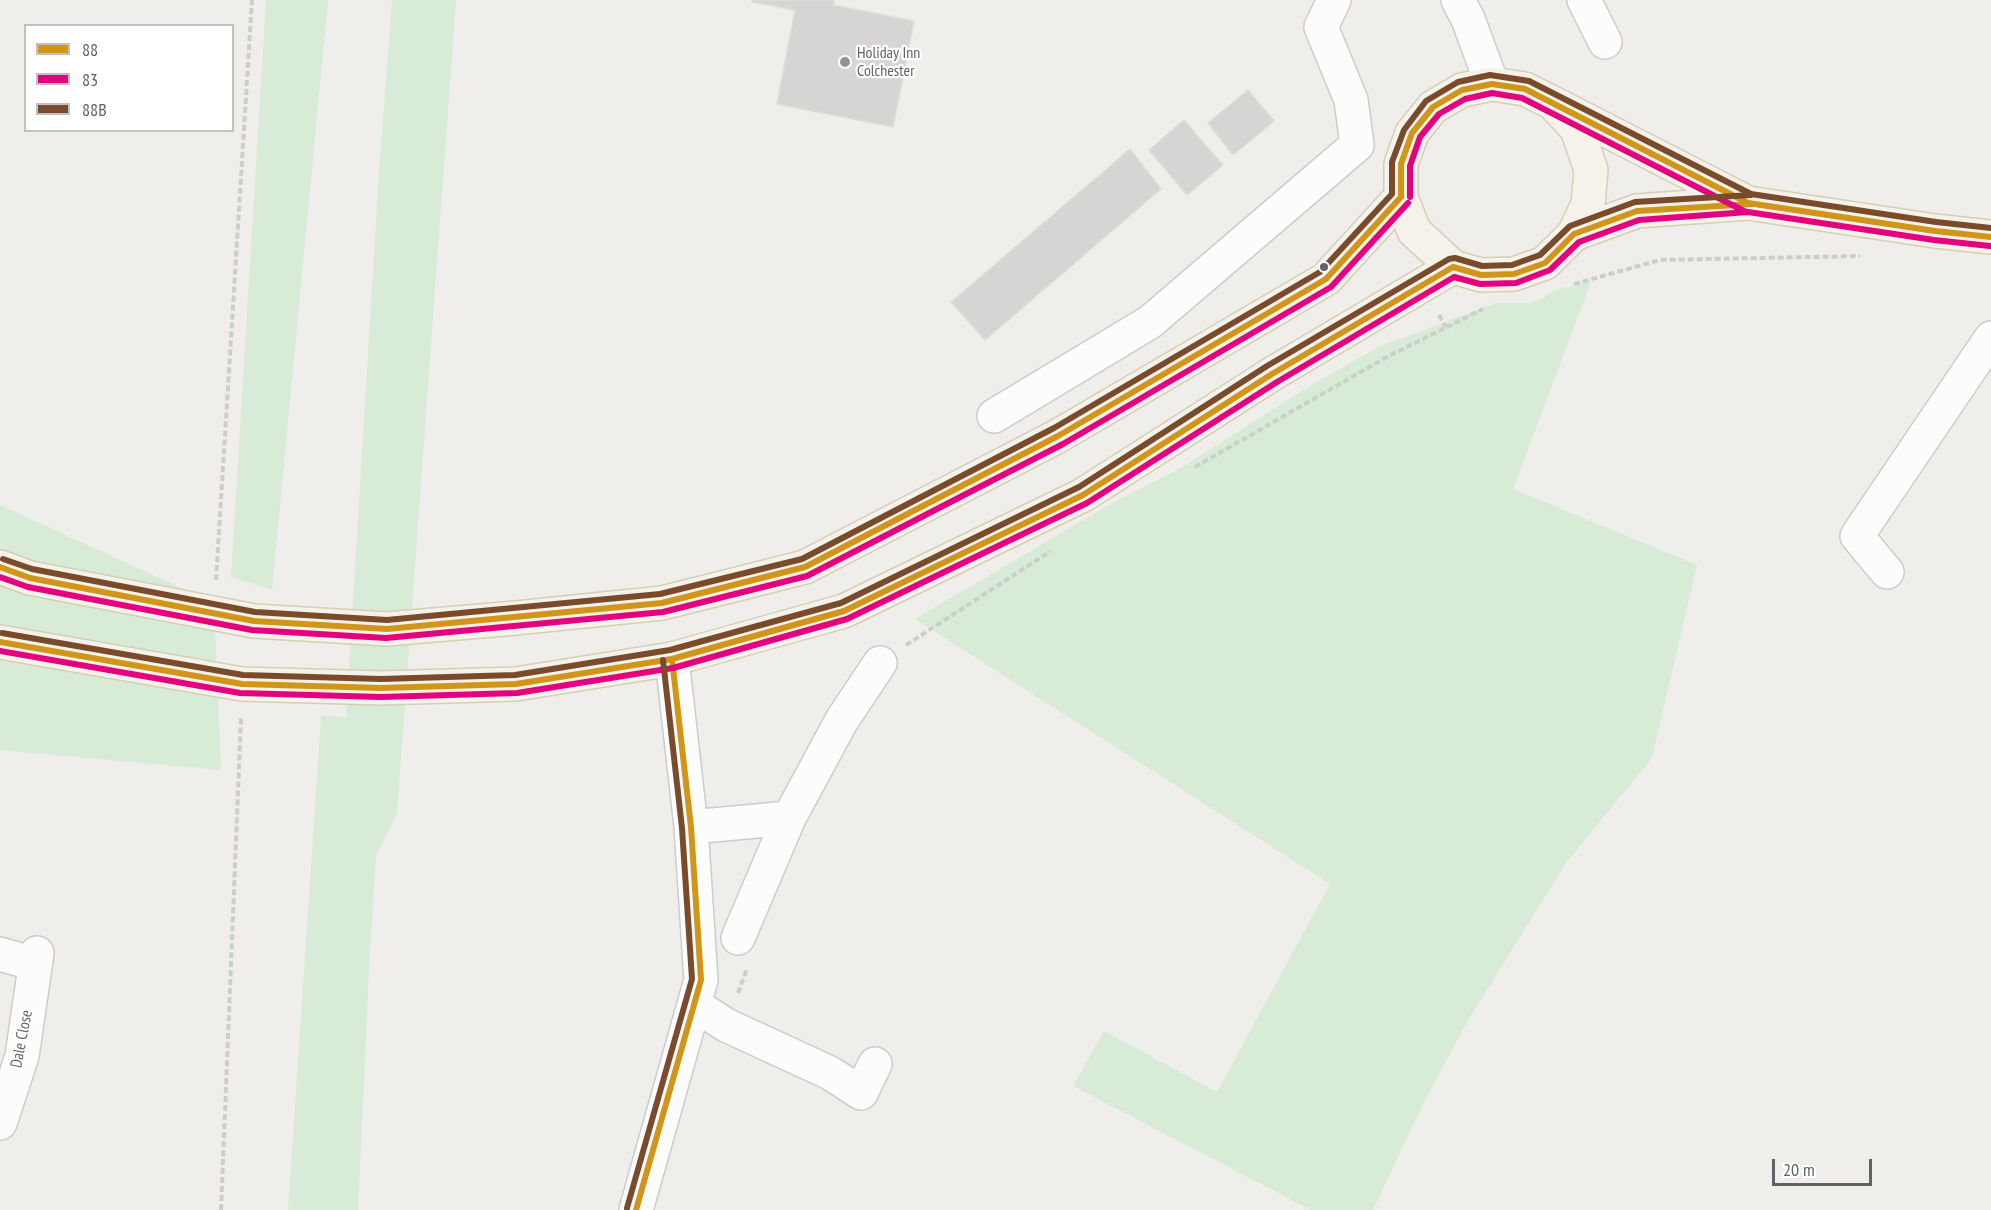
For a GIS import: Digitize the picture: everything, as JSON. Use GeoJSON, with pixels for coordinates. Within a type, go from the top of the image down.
{"type":"FeatureCollection","features":[{"type":"Feature","properties":{"kind":"main road"},"geometry":{"type":"LineString","coordinates":[[1553,103],[1577,129],[1591,170],[1588,204],[1575,234],[1545,263],[1514,274],[1480,275],[1453,267],[1414,231],[1401,197],[1401,164],[1412,133],[1433,107],[1462,90],[1492,84],[1525,89],[1553,103],[1748,203]]}},
{"type":"Feature","properties":{"kind":"main road"},"geometry":{"type":"LineString","coordinates":[[0,567],[30,578],[254,621],[387,629],[662,603],[805,567],[1058,436],[1326,279],[1401,197]]}},
{"type":"Feature","properties":{"kind":"main road"},"geometry":{"type":"LineString","coordinates":[[1575,234],[1637,212],[1748,203],[1935,231],[1991,237]]}},
{"type":"Feature","properties":{"kind":"main road"},"geometry":{"type":"LineString","coordinates":[[0,642],[242,684],[381,688],[516,684],[672,659],[844,611],[1083,495],[1272,374],[1453,267]]}},
{"type":"Feature","properties":{"kind":"street"},"geometry":{"type":"LineString","coordinates":[[994,416],[1150,322],[1357,145],[1351,100],[1321,27],[1334,0]]}},
{"type":"Feature","properties":{"kind":"street"},"geometry":{"type":"LineString","coordinates":[[1458,0],[1468,19],[1492,84]]}},
{"type":"Feature","properties":{"kind":"street"},"geometry":{"type":"LineString","coordinates":[[1584,0],[1605,42]]}},
{"type":"Feature","properties":{"kind":"street"},"geometry":{"type":"LineString","coordinates":[[1887,572],[1857,536],[1991,338]]}},
{"type":"Feature","properties":{"kind":"street"},"geometry":{"type":"LineString","coordinates":[[636,1210],[701,980],[691,827],[672,659]]}},
{"type":"Feature","properties":{"kind":"street"},"geometry":{"type":"LineString","coordinates":[[738,938],[789,818],[842,720],[879,663]]}},
{"type":"Feature","properties":{"kind":"street"},"geometry":{"type":"LineString","coordinates":[[691,827],[789,818]]}},
{"type":"Feature","properties":{"kind":"street","name":"Dale Close"},"geometry":{"type":"LineString","coordinates":[[0,954],[36,958],[22,1056],[0,1123]]}},
{"type":"Feature","properties":{"kind":"street"},"geometry":{"type":"LineString","coordinates":[[694,1005],[726,1025],[830,1073],[861,1093],[875,1064]]}},
{"type":"Feature","properties":{"kind":"path"},"geometry":{"type":"LineString","coordinates":[[217,566],[252,0]]}},
{"type":"Feature","properties":{"kind":"path"},"geometry":{"type":"LineString","coordinates":[[1573,284],[1660,260],[1863,256]]}},
{"type":"Feature","properties":{"kind":"path"},"geometry":{"type":"LineString","coordinates":[[1190,470],[1385,357],[1485,308]]}},
{"type":"Feature","properties":{"kind":"path"},"geometry":{"type":"LineString","coordinates":[[879,663],[1058,547]]}},
{"type":"Feature","properties":{"kind":"path"},"geometry":{"type":"LineString","coordinates":[[221,1210],[242,684]]}},
{"type":"Feature","properties":{"kind":"green space"},"geometry":{"type":"Polygon","coordinates":[[[266,0],[328,0],[272,590],[231,577],[266,0]]]}},
{"type":"Feature","properties":{"kind":"green space"},"geometry":{"type":"Polygon","coordinates":[[[392,0],[456,0],[397,813],[376,856],[358,1210],[288,1210],[321,716],[346,717],[379,172],[392,0]]]}},
{"type":"Feature","properties":{"kind":"green space"},"geometry":{"type":"Polygon","coordinates":[[[1591,282],[1513,489],[1697,565],[1652,758],[1566,863],[1467,1022],[1423,1104],[1373,1210],[1311,1210],[1073,1086],[1104,1031],[1217,1092],[1330,884],[915,619],[1107,506],[1184,466],[1316,382],[1379,347],[1496,303],[1530,303],[1542,299],[1554,290],[1591,282]]]}},
{"type":"Feature","properties":{"kind":"green space"},"geometry":{"type":"Polygon","coordinates":[[[0,505],[214,603],[221,770],[0,750],[0,505]]]}},
{"type":"Feature","properties":{"kind":"building","name":"Holiday Inn Colchester"},"geometry":{"type":"Polygon","coordinates":[[[752,0],[834,0],[833,5],[914,21],[893,127],[777,104],[795,10],[752,2],[752,0]]]}},
{"type":"Feature","properties":{"kind":"building"},"geometry":{"type":"Polygon","coordinates":[[[1248,90],[1274,121],[1233,155],[1208,123],[1248,90]]]}},
{"type":"Feature","properties":{"kind":"building"},"geometry":{"type":"Polygon","coordinates":[[[1184,120],[1223,165],[1187,195],[1149,150],[1184,120]]]}},
{"type":"Feature","properties":{"kind":"building"},"geometry":{"type":"Polygon","coordinates":[[[1130,149],[1161,189],[985,340],[951,302],[1130,149]]]}},
{"type":"Feature","properties":{"kind":"transit line","name":"88B"},"geometry":{"type":"LineString","coordinates":[[3,559],[32,569],[255,612],[387,620],[660,594],[802,559],[1054,428],[1320,272],[1392,194],[1392,162],[1404,130],[1426,101],[1458,82],[1490,75],[1529,81],[1751,194],[1991,228]]}},
{"type":"Feature","properties":{"kind":"transit line","name":"88"},"geometry":{"type":"LineString","coordinates":[[1401,197],[1401,164],[1412,133],[1433,107],[1462,90],[1492,84],[1525,89],[1748,203],[1935,231],[1991,237]]}},
{"type":"Feature","properties":{"kind":"transit line","name":"83"},"geometry":{"type":"LineString","coordinates":[[1410,197],[1410,166],[1420,137],[1439,114],[1465,99],[1492,93],[1522,98],[1746,212]]}},
{"type":"Feature","properties":{"kind":"transit line","name":"88B"},"geometry":{"type":"LineString","coordinates":[[2,633],[243,675],[381,679],[515,675],[670,650],[841,603],[1079,487],[1267,366],[1449,259],[1455,258],[1482,266],[1512,265],[1540,255],[1570,226],[1635,202],[1751,195]]}},
{"type":"Feature","properties":{"kind":"transit line","name":"88"},"geometry":{"type":"LineString","coordinates":[[0,567],[30,578],[254,621],[387,629],[662,603],[805,567],[1058,436],[1326,279],[1401,197]]}},
{"type":"Feature","properties":{"kind":"transit line","name":"83"},"geometry":{"type":"LineString","coordinates":[[0,577],[28,587],[252,630],[386,638],[663,612],[807,576],[1063,444],[1331,287],[1408,203]]}},
{"type":"Feature","properties":{"kind":"transit line","name":"88"},"geometry":{"type":"LineString","coordinates":[[1453,267],[1481,275],[1514,274],[1545,263],[1574,234],[1637,211],[1752,204]]}},
{"type":"Feature","properties":{"kind":"transit line","name":"83"},"geometry":{"type":"LineString","coordinates":[[0,651],[240,693],[381,697],[517,693],[673,668],[847,619],[1087,503],[1277,382],[1454,277],[1480,284],[1516,283],[1550,270],[1579,242],[1639,220],[1748,212],[1934,240],[1990,246]]}},
{"type":"Feature","properties":{"kind":"transit line","name":"88"},"geometry":{"type":"LineString","coordinates":[[0,642],[242,684],[381,688],[516,684],[672,659],[844,611],[1083,495],[1272,374],[1453,267]]}},
{"type":"Feature","properties":{"kind":"transit line","name":"88"},"geometry":{"type":"LineString","coordinates":[[636,1210],[701,980],[691,827],[672,659]]}},
{"type":"Feature","properties":{"kind":"transit line","name":"88B"},"geometry":{"type":"LineString","coordinates":[[627,1208],[692,979],[682,828],[663,660]]}},
{"type":"Feature","properties":{"kind":"place","name":"Holiday Inn Colchester"},"geometry":{"type":"Point","coordinates":[845,62]}}]}
